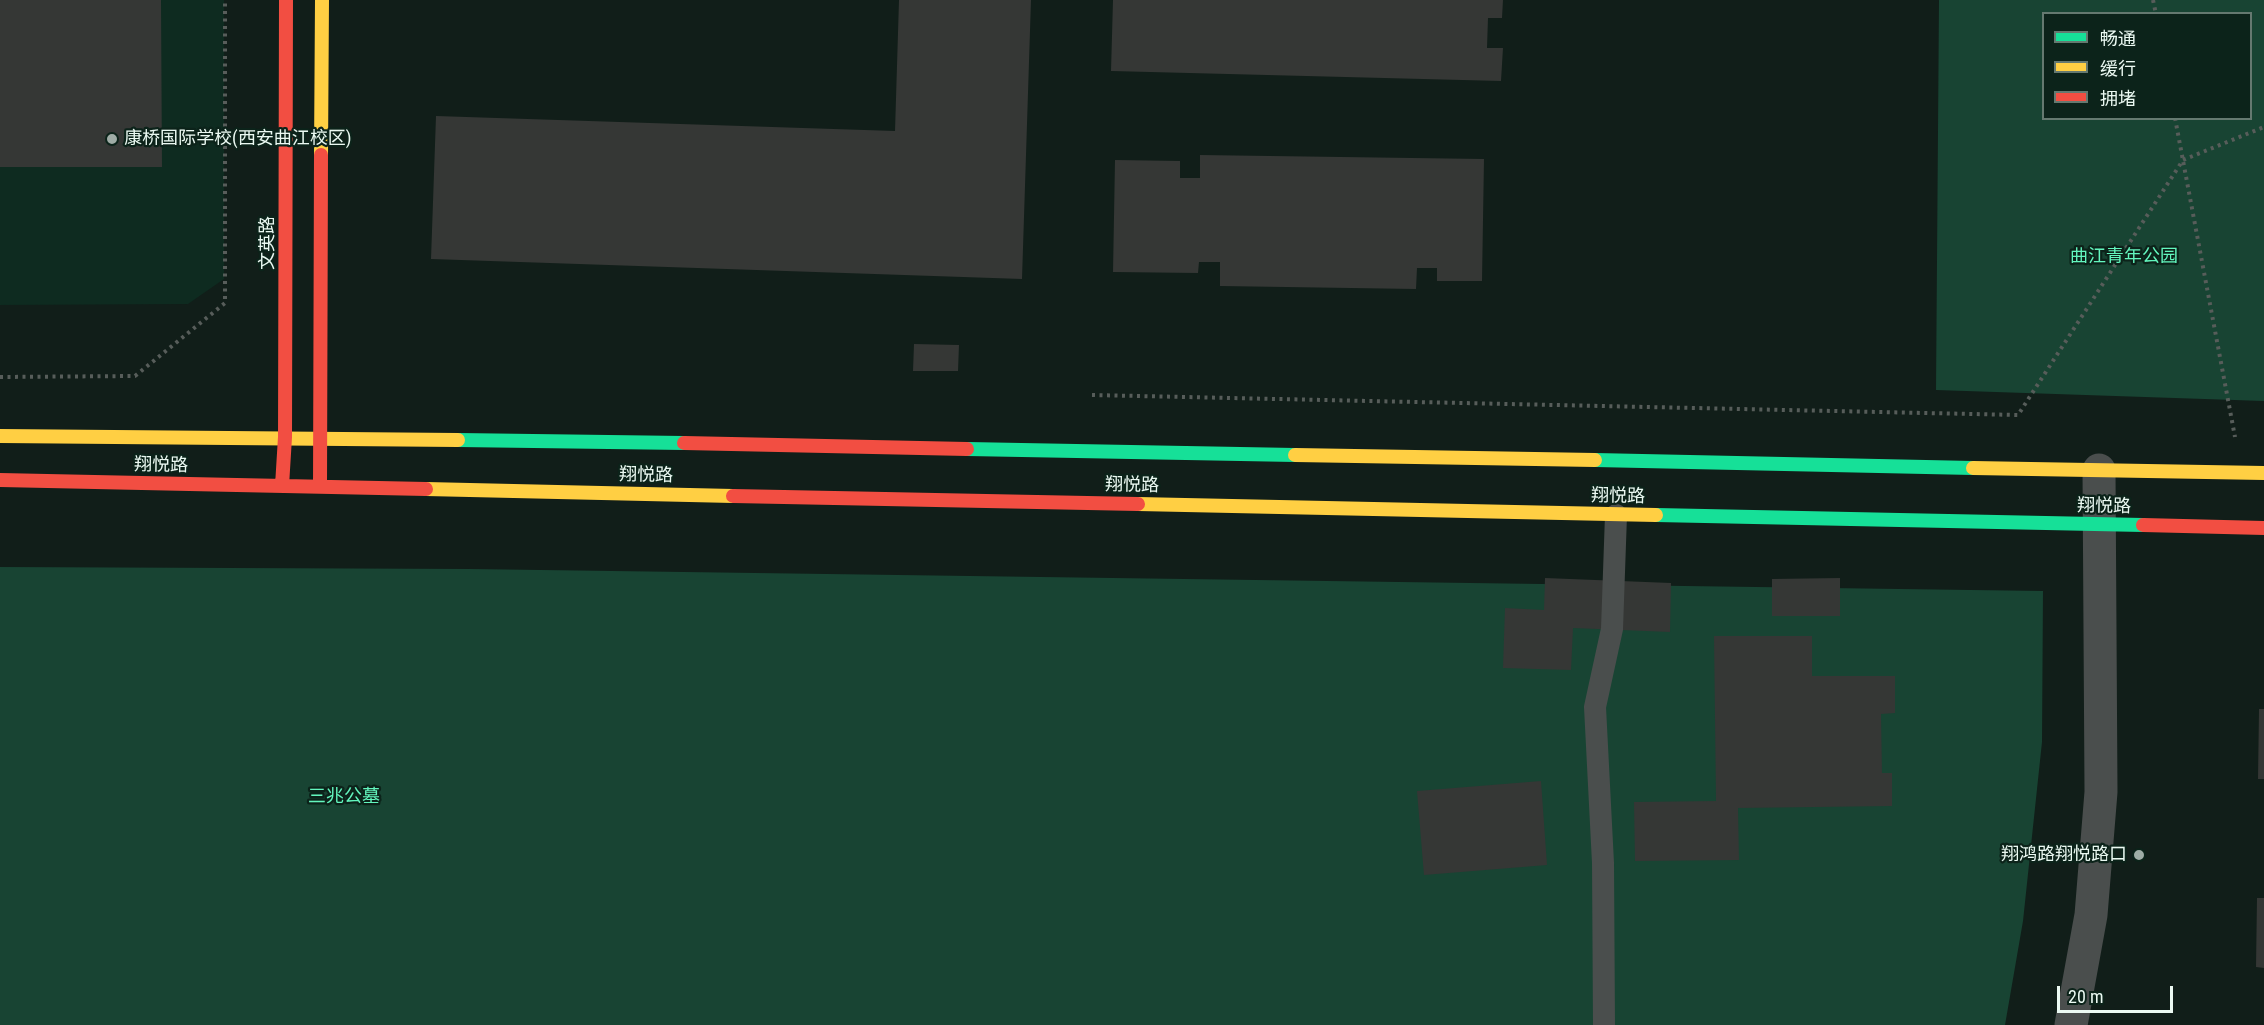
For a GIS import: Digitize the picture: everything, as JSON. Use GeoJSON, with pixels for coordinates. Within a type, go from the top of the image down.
{"type":"FeatureCollection","features":[{"type":"Feature","properties":{"kind":"street","name":"文英路"},"geometry":{"type":"LineString","coordinates":[[282,486],[285,437],[286,0]]}},
{"type":"Feature","properties":{"kind":"street"},"geometry":{"type":"LineString","coordinates":[[320,486],[322,0]]}},
{"type":"Feature","properties":{"kind":"street","name":"翔悦路"},"geometry":{"type":"LineString","coordinates":[[0,436],[576,441],[2264,473]]}},
{"type":"Feature","properties":{"kind":"street"},"geometry":{"type":"LineString","coordinates":[[2072,1025],[2091,915],[2102,792],[2099,470]]}},
{"type":"Feature","properties":{"kind":"street","name":"翔悦路"},"geometry":{"type":"LineString","coordinates":[[0,480],[2264,528]]}},
{"type":"Feature","properties":{"kind":"lane"},"geometry":{"type":"LineString","coordinates":[[1604,1025],[1603,863],[1595,707],[1612,629],[1616,515]]}},
{"type":"Feature","properties":{"kind":"path"},"geometry":{"type":"LineString","coordinates":[[0,377],[135,376],[225,303],[225,0]]}},
{"type":"Feature","properties":{"kind":"path"},"geometry":{"type":"LineString","coordinates":[[2175,120],[2242,473]]}},
{"type":"Feature","properties":{"kind":"path"},"geometry":{"type":"LineString","coordinates":[[1092,395],[2018,415],[2183,160],[2264,127]]}},
{"type":"Feature","properties":{"kind":"shaded area","name":"康桥国际学校(西安曲江校区)"},"geometry":{"type":"Polygon","coordinates":[[[0,0],[224,0],[224,279],[188,304],[0,305],[0,0]]]}},
{"type":"Feature","properties":{"kind":"green space","name":"曲江青年公园"},"geometry":{"type":"Polygon","coordinates":[[[1939,0],[2264,0],[2264,401],[1936,390],[1939,0]]]}},
{"type":"Feature","properties":{"kind":"green space","name":"三兆公墓"},"geometry":{"type":"Polygon","coordinates":[[[0,567],[470,569],[2043,591],[2042,742],[2023,921],[2005,1025],[0,1025],[0,567]]]}},
{"type":"Feature","properties":{"kind":"building"},"geometry":{"type":"Polygon","coordinates":[[[0,0],[161,0],[162,167],[0,167],[0,0]]]}},
{"type":"Feature","properties":{"kind":"building"},"geometry":{"type":"Polygon","coordinates":[[[899,0],[1031,0],[1022,279],[431,259],[436,116],[895,131],[899,0]]]}},
{"type":"Feature","properties":{"kind":"building"},"geometry":{"type":"Polygon","coordinates":[[[1113,0],[1503,0],[1502,18],[1488,18],[1487,48],[1503,48],[1501,81],[1111,71],[1113,0]]]}},
{"type":"Feature","properties":{"kind":"building"},"geometry":{"type":"Polygon","coordinates":[[[1200,155],[1484,159],[1482,281],[1437,281],[1437,268],[1417,268],[1416,289],[1220,286],[1220,262],[1199,262],[1198,273],[1113,272],[1115,160],[1180,161],[1180,178],[1200,178],[1200,155]]]}},
{"type":"Feature","properties":{"kind":"building"},"geometry":{"type":"Polygon","coordinates":[[[914,344],[959,345],[958,371],[913,371],[914,344]]]}},
{"type":"Feature","properties":{"kind":"building"},"geometry":{"type":"Polygon","coordinates":[[[1545,578],[1671,583],[1670,632],[1573,628],[1571,670],[1503,668],[1505,608],[1544,610],[1545,578]]]}},
{"type":"Feature","properties":{"kind":"building"},"geometry":{"type":"Polygon","coordinates":[[[1840,578],[1840,616],[1772,616],[1772,579],[1840,578]]]}},
{"type":"Feature","properties":{"kind":"building"},"geometry":{"type":"Polygon","coordinates":[[[1714,636],[1812,636],[1812,676],[1895,676],[1895,713],[1881,714],[1882,773],[1892,773],[1892,806],[1738,808],[1739,860],[1635,861],[1634,802],[1716,801],[1714,636]]]}},
{"type":"Feature","properties":{"kind":"building"},"geometry":{"type":"Polygon","coordinates":[[[2259,709],[2264,709],[2264,779],[2258,779],[2259,709]]]}},
{"type":"Feature","properties":{"kind":"building"},"geometry":{"type":"Polygon","coordinates":[[[1541,781],[1547,865],[1424,875],[1417,791],[1541,781]]]}},
{"type":"Feature","properties":{"kind":"building"},"geometry":{"type":"Polygon","coordinates":[[[2257,898],[2264,898],[2264,968],[2256,967],[2257,898]]]}},
{"type":"Feature","properties":{"kind":"traffic: fast"},"geometry":{"type":"LineString","coordinates":[[458,440],[684,443]]}},
{"type":"Feature","properties":{"kind":"traffic: fast"},"geometry":{"type":"LineString","coordinates":[[967,449],[1295,455]]}},
{"type":"Feature","properties":{"kind":"traffic: fast"},"geometry":{"type":"LineString","coordinates":[[1595,460],[1973,468]]}},
{"type":"Feature","properties":{"kind":"traffic: fast"},"geometry":{"type":"LineString","coordinates":[[1656,515],[2143,525]]}},
{"type":"Feature","properties":{"kind":"traffic: slow"},"geometry":{"type":"LineString","coordinates":[[321,155],[322,0]]}},
{"type":"Feature","properties":{"kind":"traffic: slow"},"geometry":{"type":"LineString","coordinates":[[0,436],[458,440]]}},
{"type":"Feature","properties":{"kind":"traffic: slow"},"geometry":{"type":"LineString","coordinates":[[1295,455],[1595,460]]}},
{"type":"Feature","properties":{"kind":"traffic: slow"},"geometry":{"type":"LineString","coordinates":[[1973,468],[2264,473]]}},
{"type":"Feature","properties":{"kind":"traffic: slow"},"geometry":{"type":"LineString","coordinates":[[426,489],[733,496]]}},
{"type":"Feature","properties":{"kind":"traffic: slow"},"geometry":{"type":"LineString","coordinates":[[1138,504],[1656,515]]}},
{"type":"Feature","properties":{"kind":"traffic: jam"},"geometry":{"type":"LineString","coordinates":[[282,486],[285,437],[286,0]]}},
{"type":"Feature","properties":{"kind":"traffic: jam"},"geometry":{"type":"LineString","coordinates":[[320,486],[321,155]]}},
{"type":"Feature","properties":{"kind":"traffic: jam"},"geometry":{"type":"LineString","coordinates":[[684,443],[967,449]]}},
{"type":"Feature","properties":{"kind":"traffic: jam"},"geometry":{"type":"LineString","coordinates":[[0,480],[426,489]]}},
{"type":"Feature","properties":{"kind":"traffic: jam"},"geometry":{"type":"LineString","coordinates":[[733,496],[1138,504]]}},
{"type":"Feature","properties":{"kind":"traffic: jam"},"geometry":{"type":"LineString","coordinates":[[2143,525],[2264,528]]}},
{"type":"Feature","properties":{"kind":"place","name":"康桥国际学校(西安曲江校区)"},"geometry":{"type":"Point","coordinates":[112,139]}},
{"type":"Feature","properties":{"kind":"place","name":"翔鸿路翔悦路口"},"geometry":{"type":"Point","coordinates":[2139,855]}}]}
